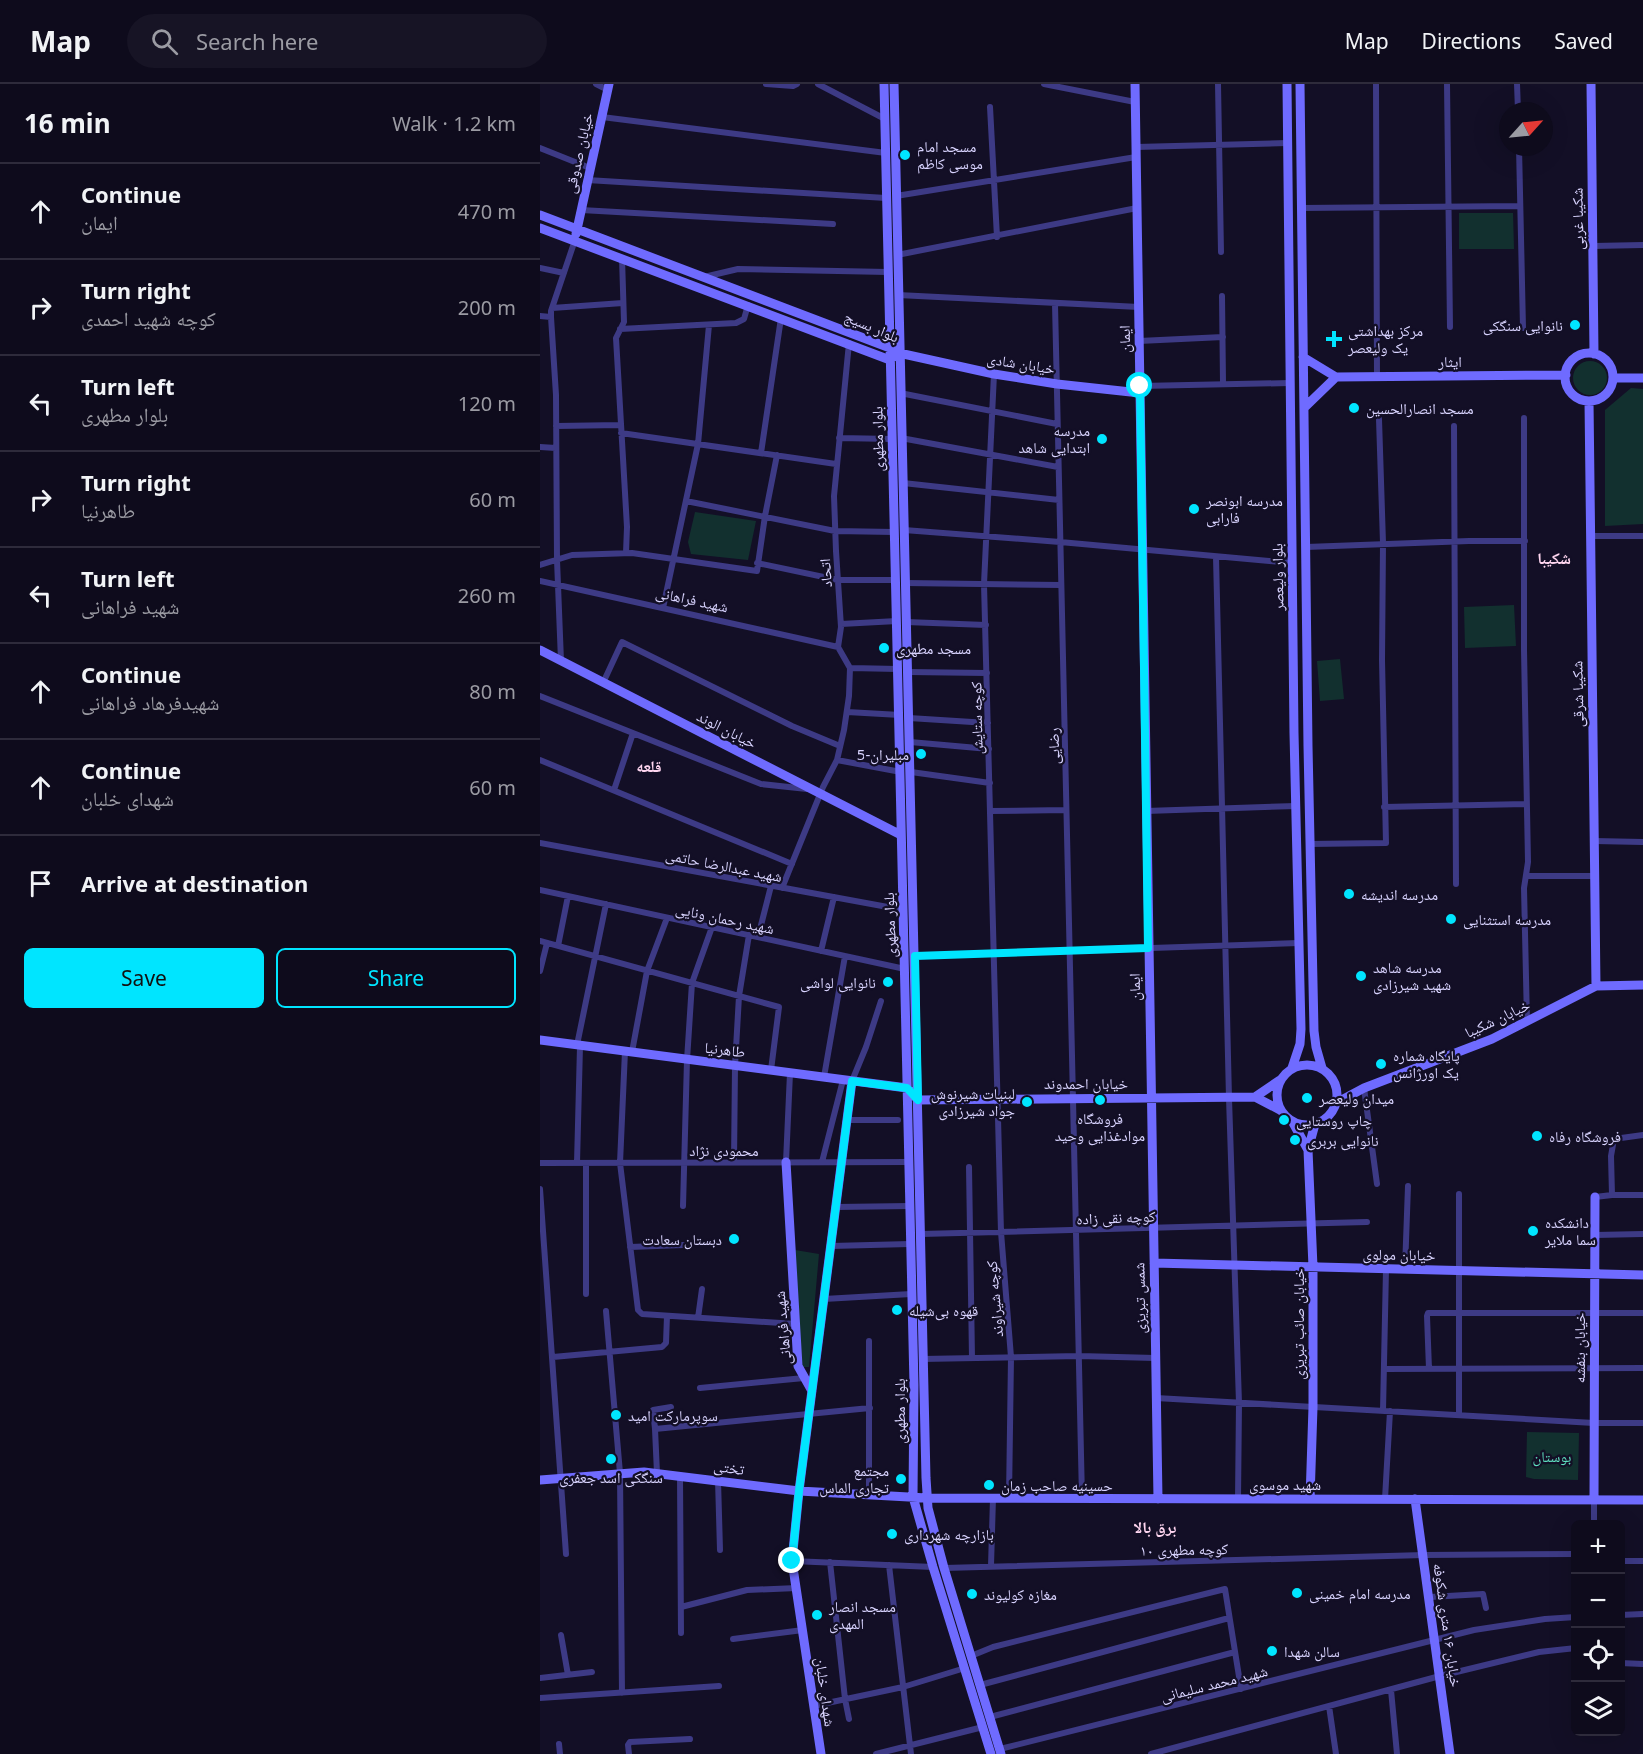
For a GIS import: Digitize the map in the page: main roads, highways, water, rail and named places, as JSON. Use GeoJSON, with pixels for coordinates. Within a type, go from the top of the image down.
{"type":"FeatureCollection","features":[{"type":"Feature","properties":{"kind":"main road","name":"بلوار مطهری"},"geometry":{"type":"LineString","coordinates":[[884,84],[886,153],[897,255],[900,581],[915,956],[922,1359],[927,1498],[944,1568],[990,1717],[998,1752]]}},
{"type":"Feature","properties":{"kind":"main road","name":"بلوار مطهری"},"geometry":{"type":"LineString","coordinates":[[894,84],[888,272],[890,360],[903,483],[899,531]]}},
{"type":"Feature","properties":{"kind":"main road","name":"ایمان"},"geometry":{"type":"LineString","coordinates":[[1135,84],[1150,1097]]}},
{"type":"Feature","properties":{"kind":"main road","name":"بلوار ولیعصر"},"geometry":{"type":"LineString","coordinates":[[1287,84],[1292,563],[1301,1029],[1300,1044],[1292,1068]]}},
{"type":"Feature","properties":{"kind":"main road","name":"بلوار ولیعصر"},"geometry":{"type":"LineString","coordinates":[[1300,84],[1309,844],[1314,1031],[1322,1068]]}},
{"type":"Feature","properties":{"kind":"main road","name":"شکیبا غربی"},"geometry":{"type":"LineString","coordinates":[[1591,84],[1594,354]]}},
{"type":"Feature","properties":{"kind":"main road","name":"خیابان صدوقی"},"geometry":{"type":"LineString","coordinates":[[575,240],[608,87]]}},
{"type":"Feature","properties":{"kind":"main road","name":"بلوار بسیج"},"geometry":{"type":"LineString","coordinates":[[540,215],[899,353],[890,360],[540,228]]}},
{"type":"Feature","properties":{"kind":"main road","name":"خیابان شادی"},"geometry":{"type":"LineString","coordinates":[[899,353],[994,374],[1057,384],[1140,389]]}},
{"type":"Feature","properties":{"kind":"main road"},"geometry":{"type":"LineString","coordinates":[[1594,354],[1606,360],[1610,365],[1612,385],[1603,397],[1589,401],[1581,400],[1569,390],[1566,375],[1570,363],[1575,358],[1594,354]]}},
{"type":"Feature","properties":{"kind":"main road"},"geometry":{"type":"LineString","coordinates":[[1304,357],[1336,376],[1305,407]]}},
{"type":"Feature","properties":{"kind":"main road","name":"ایثار"},"geometry":{"type":"LineString","coordinates":[[1336,376],[1566,375]]}},
{"type":"Feature","properties":{"kind":"main road"},"geometry":{"type":"LineString","coordinates":[[1613,378],[1643,378]]}},
{"type":"Feature","properties":{"kind":"main road","name":"شکیبا شرقی"},"geometry":{"type":"LineString","coordinates":[[1589,401],[1596,986]]}},
{"type":"Feature","properties":{"kind":"main road"},"geometry":{"type":"LineString","coordinates":[[1292,563],[1306,547]]}},
{"type":"Feature","properties":{"kind":"main road","name":"خیابان الوند"},"geometry":{"type":"LineString","coordinates":[[540,650],[901,835]]}},
{"type":"Feature","properties":{"kind":"main road","name":"بلوار مطهری"},"geometry":{"type":"LineString","coordinates":[[904,717],[910,742],[901,835],[914,1385],[913,1497],[983,1727],[998,1752]]}},
{"type":"Feature","properties":{"kind":"main road","name":"خیابان شکیبا"},"geometry":{"type":"LineString","coordinates":[[1336,1102],[1364,1088],[1492,1039],[1596,986],[1643,985]]}},
{"type":"Feature","properties":{"kind":"main road","name":"طاهرنیا"},"geometry":{"type":"LineString","coordinates":[[540,1040],[907,1088]]}},
{"type":"Feature","properties":{"kind":"main road"},"geometry":{"type":"LineString","coordinates":[[1292,1121],[1307,1126],[1315,1124],[1328,1116],[1336,1102],[1334,1079],[1322,1068],[1307,1064],[1292,1068],[1281,1079],[1255,1097],[1280,1110],[1292,1121],[1308,1150]]}},
{"type":"Feature","properties":{"kind":"main road"},"geometry":{"type":"LineString","coordinates":[[1280,1110],[1276,1094],[1281,1079]]}},
{"type":"Feature","properties":{"kind":"main road","name":"شهید فراهانی"},"geometry":{"type":"LineString","coordinates":[[812,1391],[847,1120],[847,1080]]}},
{"type":"Feature","properties":{"kind":"main road"},"geometry":{"type":"LineString","coordinates":[[1336,1087],[1364,1088]]}},
{"type":"Feature","properties":{"kind":"main road"},"geometry":{"type":"LineString","coordinates":[[907,1088],[918,1100]]}},
{"type":"Feature","properties":{"kind":"main road","name":"شمس تبریزی"},"geometry":{"type":"LineString","coordinates":[[1150,1097],[1158,1498]]}},
{"type":"Feature","properties":{"kind":"main road","name":"خیابان احمدوند"},"geometry":{"type":"LineString","coordinates":[[918,1100],[1255,1097]]}},
{"type":"Feature","properties":{"kind":"main road"},"geometry":{"type":"LineString","coordinates":[[1308,1150],[1315,1124]]}},
{"type":"Feature","properties":{"kind":"main road","name":"خیابان صائب تبریزی"},"geometry":{"type":"LineString","coordinates":[[1308,1150],[1313,1267],[1313,1407],[1310,1499]]}},
{"type":"Feature","properties":{"kind":"main road","name":"شهید فراهانی"},"geometry":{"type":"LineString","coordinates":[[786,1162],[798,1366],[812,1391]]}},
{"type":"Feature","properties":{"kind":"main road","name":"خیابان بنفشه"},"geometry":{"type":"LineString","coordinates":[[1594,1500],[1595,1197]]}},
{"type":"Feature","properties":{"kind":"main road","name":"خیابان مولوی"},"geometry":{"type":"LineString","coordinates":[[1154,1263],[1643,1275]]}},
{"type":"Feature","properties":{"kind":"main road","name":"شهدای خلبان"},"geometry":{"type":"LineString","coordinates":[[812,1391],[792,1561],[821,1754]]}},
{"type":"Feature","properties":{"kind":"main road","name":"تختی"},"geometry":{"type":"LineString","coordinates":[[540,1480],[620,1473],[657,1473],[799,1491],[927,1498]]}},
{"type":"Feature","properties":{"kind":"main road","name":"شهید موسوی"},"geometry":{"type":"LineString","coordinates":[[927,1498],[1643,1500]]}},
{"type":"Feature","properties":{"kind":"main road","name":"خیابان ۱۶ متری شکوفه"},"geometry":{"type":"LineString","coordinates":[[1415,1499],[1450,1754]]}},
{"type":"Feature","properties":{"kind":"place","name":"مسجد امام موسی کاظم"},"geometry":{"type":"Point","coordinates":[905,155]}},
{"type":"Feature","properties":{"kind":"place","name":"نانوایی سنگکی"},"geometry":{"type":"Point","coordinates":[1575,325]}},
{"type":"Feature","properties":{"kind":"place","name":"مرکز بهداشتی یک ولیعصر"},"geometry":{"type":"Point","coordinates":[1334,339]}},
{"type":"Feature","properties":{"kind":"place","name":"مسجد انصارالحسین"},"geometry":{"type":"Point","coordinates":[1354,408]}},
{"type":"Feature","properties":{"kind":"place","name":"مدرسه ابتدایی شاهد"},"geometry":{"type":"Point","coordinates":[1102,439]}},
{"type":"Feature","properties":{"kind":"place","name":"مدرسه ابونصر فارابی"},"geometry":{"type":"Point","coordinates":[1194,509]}},
{"type":"Feature","properties":{"kind":"place","name":"مسجد مطهری"},"geometry":{"type":"Point","coordinates":[884,648]}},
{"type":"Feature","properties":{"kind":"place","name":"مبلیران-5"},"geometry":{"type":"Point","coordinates":[921,754]}},
{"type":"Feature","properties":{"kind":"place","name":"مدرسه اندیشه"},"geometry":{"type":"Point","coordinates":[1349,894]}},
{"type":"Feature","properties":{"kind":"place","name":"مدرسه استثنایی"},"geometry":{"type":"Point","coordinates":[1451,919]}},
{"type":"Feature","properties":{"kind":"place","name":"مدرسه شاهد شهید شیرزادی"},"geometry":{"type":"Point","coordinates":[1361,976]}},
{"type":"Feature","properties":{"kind":"place","name":"نانوایی لواشی"},"geometry":{"type":"Point","coordinates":[888,982]}},
{"type":"Feature","properties":{"kind":"place","name":"پایگاه شماره یک اورژانس"},"geometry":{"type":"Point","coordinates":[1381,1064]}},
{"type":"Feature","properties":{"kind":"place","name":"میدان ولیعصر"},"geometry":{"type":"Point","coordinates":[1307,1098]}},
{"type":"Feature","properties":{"kind":"place","name":"فروشگاه موادغذایی وحید"},"geometry":{"type":"Point","coordinates":[1100,1100]}},
{"type":"Feature","properties":{"kind":"place","name":"لبنیات شیرنوش جواد شیرزادی"},"geometry":{"type":"Point","coordinates":[1027,1102]}},
{"type":"Feature","properties":{"kind":"place","name":"چاپ روستایی"},"geometry":{"type":"Point","coordinates":[1284,1120]}},
{"type":"Feature","properties":{"kind":"place","name":"فروشگاه رفاه"},"geometry":{"type":"Point","coordinates":[1537,1136]}},
{"type":"Feature","properties":{"kind":"place","name":"نانوایی بربری"},"geometry":{"type":"Point","coordinates":[1295,1140]}},
{"type":"Feature","properties":{"kind":"place","name":"دانشکده سما ملایر"},"geometry":{"type":"Point","coordinates":[1533,1231]}},
{"type":"Feature","properties":{"kind":"place","name":"دبستان سعادت"},"geometry":{"type":"Point","coordinates":[734,1239]}},
{"type":"Feature","properties":{"kind":"place","name":"قهوه بی‌شیله"},"geometry":{"type":"Point","coordinates":[897,1310]}},
{"type":"Feature","properties":{"kind":"place","name":"سوپرمارکت امید"},"geometry":{"type":"Point","coordinates":[616,1415]}},
{"type":"Feature","properties":{"kind":"place","name":"سنگکی اسد جعفری"},"geometry":{"type":"Point","coordinates":[611,1459]}},
{"type":"Feature","properties":{"kind":"place","name":"مجتمع تجاری الماس"},"geometry":{"type":"Point","coordinates":[901,1479]}},
{"type":"Feature","properties":{"kind":"place","name":"حسینیه صاحب زمان"},"geometry":{"type":"Point","coordinates":[989,1485]}},
{"type":"Feature","properties":{"kind":"place","name":"بازارچه شهرداری"},"geometry":{"type":"Point","coordinates":[892,1534]}},
{"type":"Feature","properties":{"kind":"place","name":"مدرسه امام خمینی"},"geometry":{"type":"Point","coordinates":[1297,1593]}},
{"type":"Feature","properties":{"kind":"place","name":"مغازه کولیوند"},"geometry":{"type":"Point","coordinates":[972,1594]}},
{"type":"Feature","properties":{"kind":"place","name":"مسجد انصار المهدی"},"geometry":{"type":"Point","coordinates":[817,1615]}},
{"type":"Feature","properties":{"kind":"place","name":"سالن شهدا"},"geometry":{"type":"Point","coordinates":[1272,1651]}},
{"type":"Feature","properties":{"kind":"district","name":"شکیبا"},"geometry":{"type":"Point","coordinates":[1554,558]}},
{"type":"Feature","properties":{"kind":"district","name":"قلعه"},"geometry":{"type":"Point","coordinates":[649,766]}},
{"type":"Feature","properties":{"kind":"district","name":"برق بالا"},"geometry":{"type":"Point","coordinates":[1155,1527]}},
{"type":"Feature","properties":{"kind":"park label","name":"بوستان"},"geometry":{"type":"Point","coordinates":[1552,1456]}}]}
